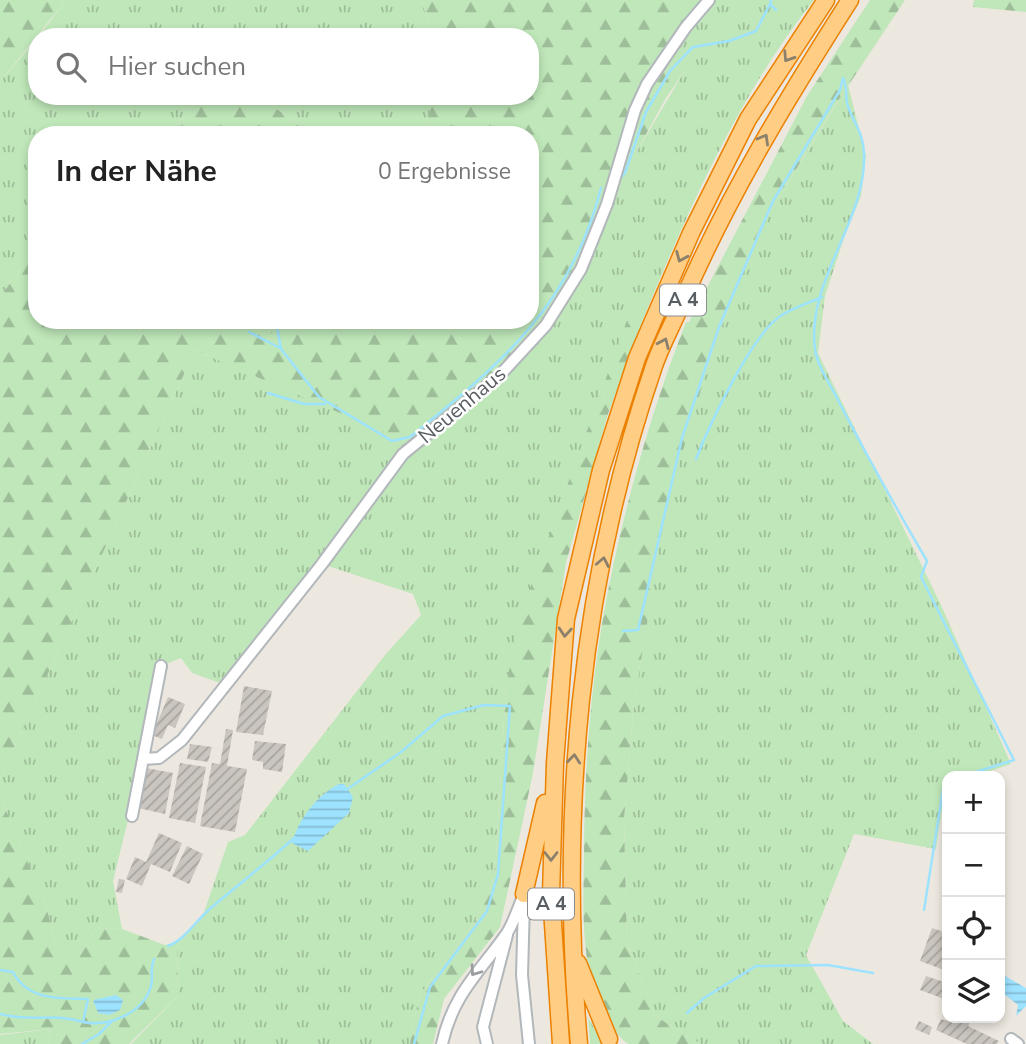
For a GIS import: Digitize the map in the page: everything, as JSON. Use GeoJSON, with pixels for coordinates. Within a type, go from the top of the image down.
{"type":"FeatureCollection","features":[{"type":"Feature","properties":{"kind":"highway","name":"A 4"},"geometry":{"type":"LineString","coordinates":[[561,1044],[551,894],[555,763],[566,619],[601,470],[637,358],[691,233],[748,119],[826,0]]}},
{"type":"Feature","properties":{"kind":"highway","name":"A 4"},"geometry":{"type":"LineString","coordinates":[[579,1044],[571,940],[572,777],[590,629],[612,516],[655,365],[710,239],[780,110],[850,0]]}},
{"type":"Feature","properties":{"kind":"highway"},"geometry":{"type":"LineString","coordinates":[[524,894],[555,763]]}},
{"type":"Feature","properties":{"kind":"highway"},"geometry":{"type":"LineString","coordinates":[[571,940],[591,1000],[610,1041]]}},
{"type":"Feature","properties":{"kind":"street","name":"Neuenhaus"},"geometry":{"type":"LineString","coordinates":[[143,759],[159,758],[181,740],[322,564],[403,454],[501,374],[546,325],[581,269],[607,204],[635,110],[647,84],[686,27],[709,0]]}},
{"type":"Feature","properties":{"kind":"street"},"geometry":{"type":"LineString","coordinates":[[132,816],[161,666]]}},
{"type":"Feature","properties":{"kind":"street"},"geometry":{"type":"LineString","coordinates":[[488,1044],[483,1027],[508,932],[524,894]]}},
{"type":"Feature","properties":{"kind":"street"},"geometry":{"type":"LineString","coordinates":[[524,894],[522,975],[529,1044]]}},
{"type":"Feature","properties":{"kind":"street"},"geometry":{"type":"LineString","coordinates":[[442,1044],[452,1010],[461,992],[508,932]]}},
{"type":"Feature","properties":{"kind":"green space"},"geometry":{"type":"Polygon","coordinates":[[[0,0],[66,0],[43,28],[28,28],[28,47],[0,82],[0,0]]]}},
{"type":"Feature","properties":{"kind":"green space"},"geometry":{"type":"Polygon","coordinates":[[[66,0],[421,0],[431,28],[45,28],[66,0]]]}},
{"type":"Feature","properties":{"kind":"green space"},"geometry":{"type":"Polygon","coordinates":[[[421,0],[705,0],[665,61],[684,72],[666,98],[550,309],[539,323],[539,126],[426,126],[431,105],[539,105],[539,28],[431,28],[421,0]]]}},
{"type":"Feature","properties":{"kind":"green space"},"geometry":{"type":"Polygon","coordinates":[[[713,0],[814,0],[763,73],[718,152],[644,317],[630,313],[506,686],[495,874],[474,923],[419,996],[410,1044],[131,1044],[178,996],[177,942],[202,918],[228,842],[245,835],[385,655],[421,615],[413,594],[322,564],[226,685],[192,673],[181,658],[161,666],[143,759],[113,881],[122,929],[96,928],[84,948],[68,951],[55,944],[47,908],[0,796],[0,779],[195,350],[393,435],[521,346],[531,329],[539,329],[539,316],[684,72],[665,61],[713,0]]]}},
{"type":"Feature","properties":{"kind":"green space"},"geometry":{"type":"Polygon","coordinates":[[[870,0],[905,0],[834,107],[758,232],[713,349],[665,512],[634,704],[624,819],[627,942],[655,1016],[701,1044],[628,1044],[609,1022],[590,976],[583,889],[585,791],[590,722],[603,620],[616,552],[642,452],[686,322],[689,322],[807,96],[870,0]]]}},
{"type":"Feature","properties":{"kind":"green space"},"geometry":{"type":"Polygon","coordinates":[[[974,0],[1026,0],[1026,12],[973,7],[974,0]]]}},
{"type":"Feature","properties":{"kind":"green space"},"geometry":{"type":"Polygon","coordinates":[[[28,49],[28,105],[193,105],[176,126],[28,126],[28,259],[0,297],[0,82],[28,49]]]}},
{"type":"Feature","properties":{"kind":"green space"},"geometry":{"type":"Polygon","coordinates":[[[848,85],[866,156],[861,196],[825,296],[818,353],[941,605],[1011,764],[991,771],[942,771],[942,809],[936,849],[854,834],[806,955],[843,1021],[873,1044],[701,1044],[655,1016],[627,942],[624,819],[634,704],[664,512],[713,349],[758,232],[848,85]]]}},
{"type":"Feature","properties":{"kind":"green space"},"geometry":{"type":"Polygon","coordinates":[[[193,105],[274,105],[301,126],[176,126],[193,105]]]}},
{"type":"Feature","properties":{"kind":"green space"},"geometry":{"type":"Polygon","coordinates":[[[431,105],[426,126],[301,126],[274,107],[431,105]]]}},
{"type":"Feature","properties":{"kind":"green space"},"geometry":{"type":"Polygon","coordinates":[[[28,259],[28,329],[267,329],[272,334],[282,331],[534,329],[521,346],[466,397],[433,422],[393,436],[195,350],[0,779],[0,297],[28,259]]]}},
{"type":"Feature","properties":{"kind":"green space"},"geometry":{"type":"Polygon","coordinates":[[[630,312],[644,317],[608,414],[566,563],[533,773],[500,927],[444,999],[433,1044],[410,1044],[419,996],[474,923],[495,874],[506,686],[520,616],[630,312]]]}},
{"type":"Feature","properties":{"kind":"green space"},"geometry":{"type":"Polygon","coordinates":[[[267,329],[282,329],[283,332],[272,334],[267,329]]]}},
{"type":"Feature","properties":{"kind":"green space"},"geometry":{"type":"Polygon","coordinates":[[[0,796],[47,908],[55,944],[68,950],[84,948],[96,928],[122,929],[165,945],[177,942],[178,996],[129,1044],[48,1044],[51,1029],[0,1034],[0,796]]]}},
{"type":"Feature","properties":{"kind":"green space"},"geometry":{"type":"Polygon","coordinates":[[[588,1017],[603,1044],[590,1044],[588,1017]]]}},
{"type":"Feature","properties":{"kind":"green space"},"geometry":{"type":"Polygon","coordinates":[[[51,1029],[48,1044],[0,1044],[0,1035],[51,1029]]]}},
{"type":"Feature","properties":{"kind":"water"},"geometry":{"type":"Polygon","coordinates":[[[339,784],[344,784],[353,797],[349,813],[308,851],[292,843],[299,825],[310,809],[323,795],[339,784]]]}},
{"type":"Feature","properties":{"kind":"water"},"geometry":{"type":"Polygon","coordinates":[[[1005,976],[1026,988],[1026,1006],[1016,1016],[1018,1005],[1005,995],[1005,976]]]}},
{"type":"Feature","properties":{"kind":"water"},"geometry":{"type":"Polygon","coordinates":[[[116,995],[123,1000],[120,1010],[109,1015],[98,1013],[93,1000],[116,995]]]}},
{"type":"Feature","properties":{"kind":"building"},"geometry":{"type":"Polygon","coordinates":[[[244,686],[272,691],[263,735],[236,732],[244,686]]]}},
{"type":"Feature","properties":{"kind":"building"},"geometry":{"type":"Polygon","coordinates":[[[168,697],[185,704],[175,728],[168,725],[162,739],[152,735],[168,697]]]}},
{"type":"Feature","properties":{"kind":"building"},"geometry":{"type":"Polygon","coordinates":[[[226,729],[233,730],[227,766],[247,769],[235,832],[200,826],[212,763],[220,764],[226,729]]]}},
{"type":"Feature","properties":{"kind":"building"},"geometry":{"type":"Polygon","coordinates":[[[255,741],[286,744],[282,772],[263,769],[263,762],[252,760],[255,741]]]}},
{"type":"Feature","properties":{"kind":"building"},"geometry":{"type":"Polygon","coordinates":[[[190,744],[212,747],[208,762],[187,759],[190,744]]]}},
{"type":"Feature","properties":{"kind":"building"},"geometry":{"type":"Polygon","coordinates":[[[180,763],[206,767],[195,823],[169,818],[180,763]]]}},
{"type":"Feature","properties":{"kind":"building"},"geometry":{"type":"Polygon","coordinates":[[[146,768],[173,773],[165,814],[138,808],[146,768]]]}},
{"type":"Feature","properties":{"kind":"building"},"geometry":{"type":"Polygon","coordinates":[[[159,833],[182,843],[170,872],[151,864],[142,886],[126,879],[135,857],[146,862],[159,833]]]}},
{"type":"Feature","properties":{"kind":"building"},"geometry":{"type":"Polygon","coordinates":[[[187,846],[203,854],[189,884],[172,876],[187,846]]]}},
{"type":"Feature","properties":{"kind":"building"},"geometry":{"type":"Polygon","coordinates":[[[119,879],[125,880],[122,893],[116,892],[119,879]]]}},
{"type":"Feature","properties":{"kind":"building"},"geometry":{"type":"Polygon","coordinates":[[[932,928],[942,931],[942,969],[920,961],[932,928]]]}},
{"type":"Feature","properties":{"kind":"building"},"geometry":{"type":"Polygon","coordinates":[[[926,976],[942,981],[942,998],[920,990],[926,976]]]}},
{"type":"Feature","properties":{"kind":"building"},"geometry":{"type":"Polygon","coordinates":[[[941,1019],[942,1023],[970,1023],[968,1026],[999,1041],[997,1044],[967,1044],[936,1030],[941,1019]]]}},
{"type":"Feature","properties":{"kind":"building"},"geometry":{"type":"Polygon","coordinates":[[[919,1021],[932,1027],[929,1035],[915,1029],[919,1021]]]}},
{"type":"Feature","properties":{"kind":"waterway"},"geometry":{"type":"LineString","coordinates":[[771,0],[770,4],[776,10]]}},
{"type":"Feature","properties":{"kind":"waterway"},"geometry":{"type":"LineString","coordinates":[[619,180],[625,173],[646,112],[670,71],[693,47],[729,41],[756,31],[770,4]]}},
{"type":"Feature","properties":{"kind":"waterway"},"geometry":{"type":"LineString","coordinates":[[843,78],[847,103],[863,145],[862,178],[856,203],[819,299],[815,349],[825,376],[927,561],[921,577],[1014,760],[979,771]]}},
{"type":"Feature","properties":{"kind":"waterway"},"geometry":{"type":"LineString","coordinates":[[623,631],[638,630],[682,438],[719,327],[773,201],[840,90],[843,78]]}},
{"type":"Feature","properties":{"kind":"waterway"},"geometry":{"type":"LineString","coordinates":[[539,316],[571,266],[588,230],[601,188]]}},
{"type":"Feature","properties":{"kind":"waterway"},"geometry":{"type":"LineString","coordinates":[[696,459],[733,381],[758,340],[782,315],[822,297]]}},
{"type":"Feature","properties":{"kind":"waterway"},"geometry":{"type":"LineString","coordinates":[[277,329],[281,349],[319,397],[392,441],[410,437],[503,357],[529,329]]}},
{"type":"Feature","properties":{"kind":"waterway"},"geometry":{"type":"LineString","coordinates":[[249,332],[280,348]]}},
{"type":"Feature","properties":{"kind":"waterway"},"geometry":{"type":"LineString","coordinates":[[268,393],[304,404],[325,404]]}},
{"type":"Feature","properties":{"kind":"waterway"},"geometry":{"type":"LineString","coordinates":[[346,790],[401,752],[443,716],[484,705],[510,706],[498,874],[487,911],[430,987],[414,1044]]}},
{"type":"Feature","properties":{"kind":"waterway"},"geometry":{"type":"LineString","coordinates":[[924,910],[942,796]]}},
{"type":"Feature","properties":{"kind":"waterway"},"geometry":{"type":"LineString","coordinates":[[168,946],[180,939],[206,912],[295,837]]}},
{"type":"Feature","properties":{"kind":"waterway"},"geometry":{"type":"LineString","coordinates":[[0,970],[13,972],[27,988],[45,996],[88,999],[83,1022],[93,1023],[113,1020],[133,1011],[141,1004],[151,986],[154,959]]}},
{"type":"Feature","properties":{"kind":"waterway"},"geometry":{"type":"LineString","coordinates":[[687,1013],[704,998],[756,966],[828,965],[873,973]]}},
{"type":"Feature","properties":{"kind":"waterway"},"geometry":{"type":"LineString","coordinates":[[0,1014],[83,1022]]}},
{"type":"Feature","properties":{"kind":"waterway"},"geometry":{"type":"LineString","coordinates":[[82,1044],[99,1034],[112,1021]]}}]}
